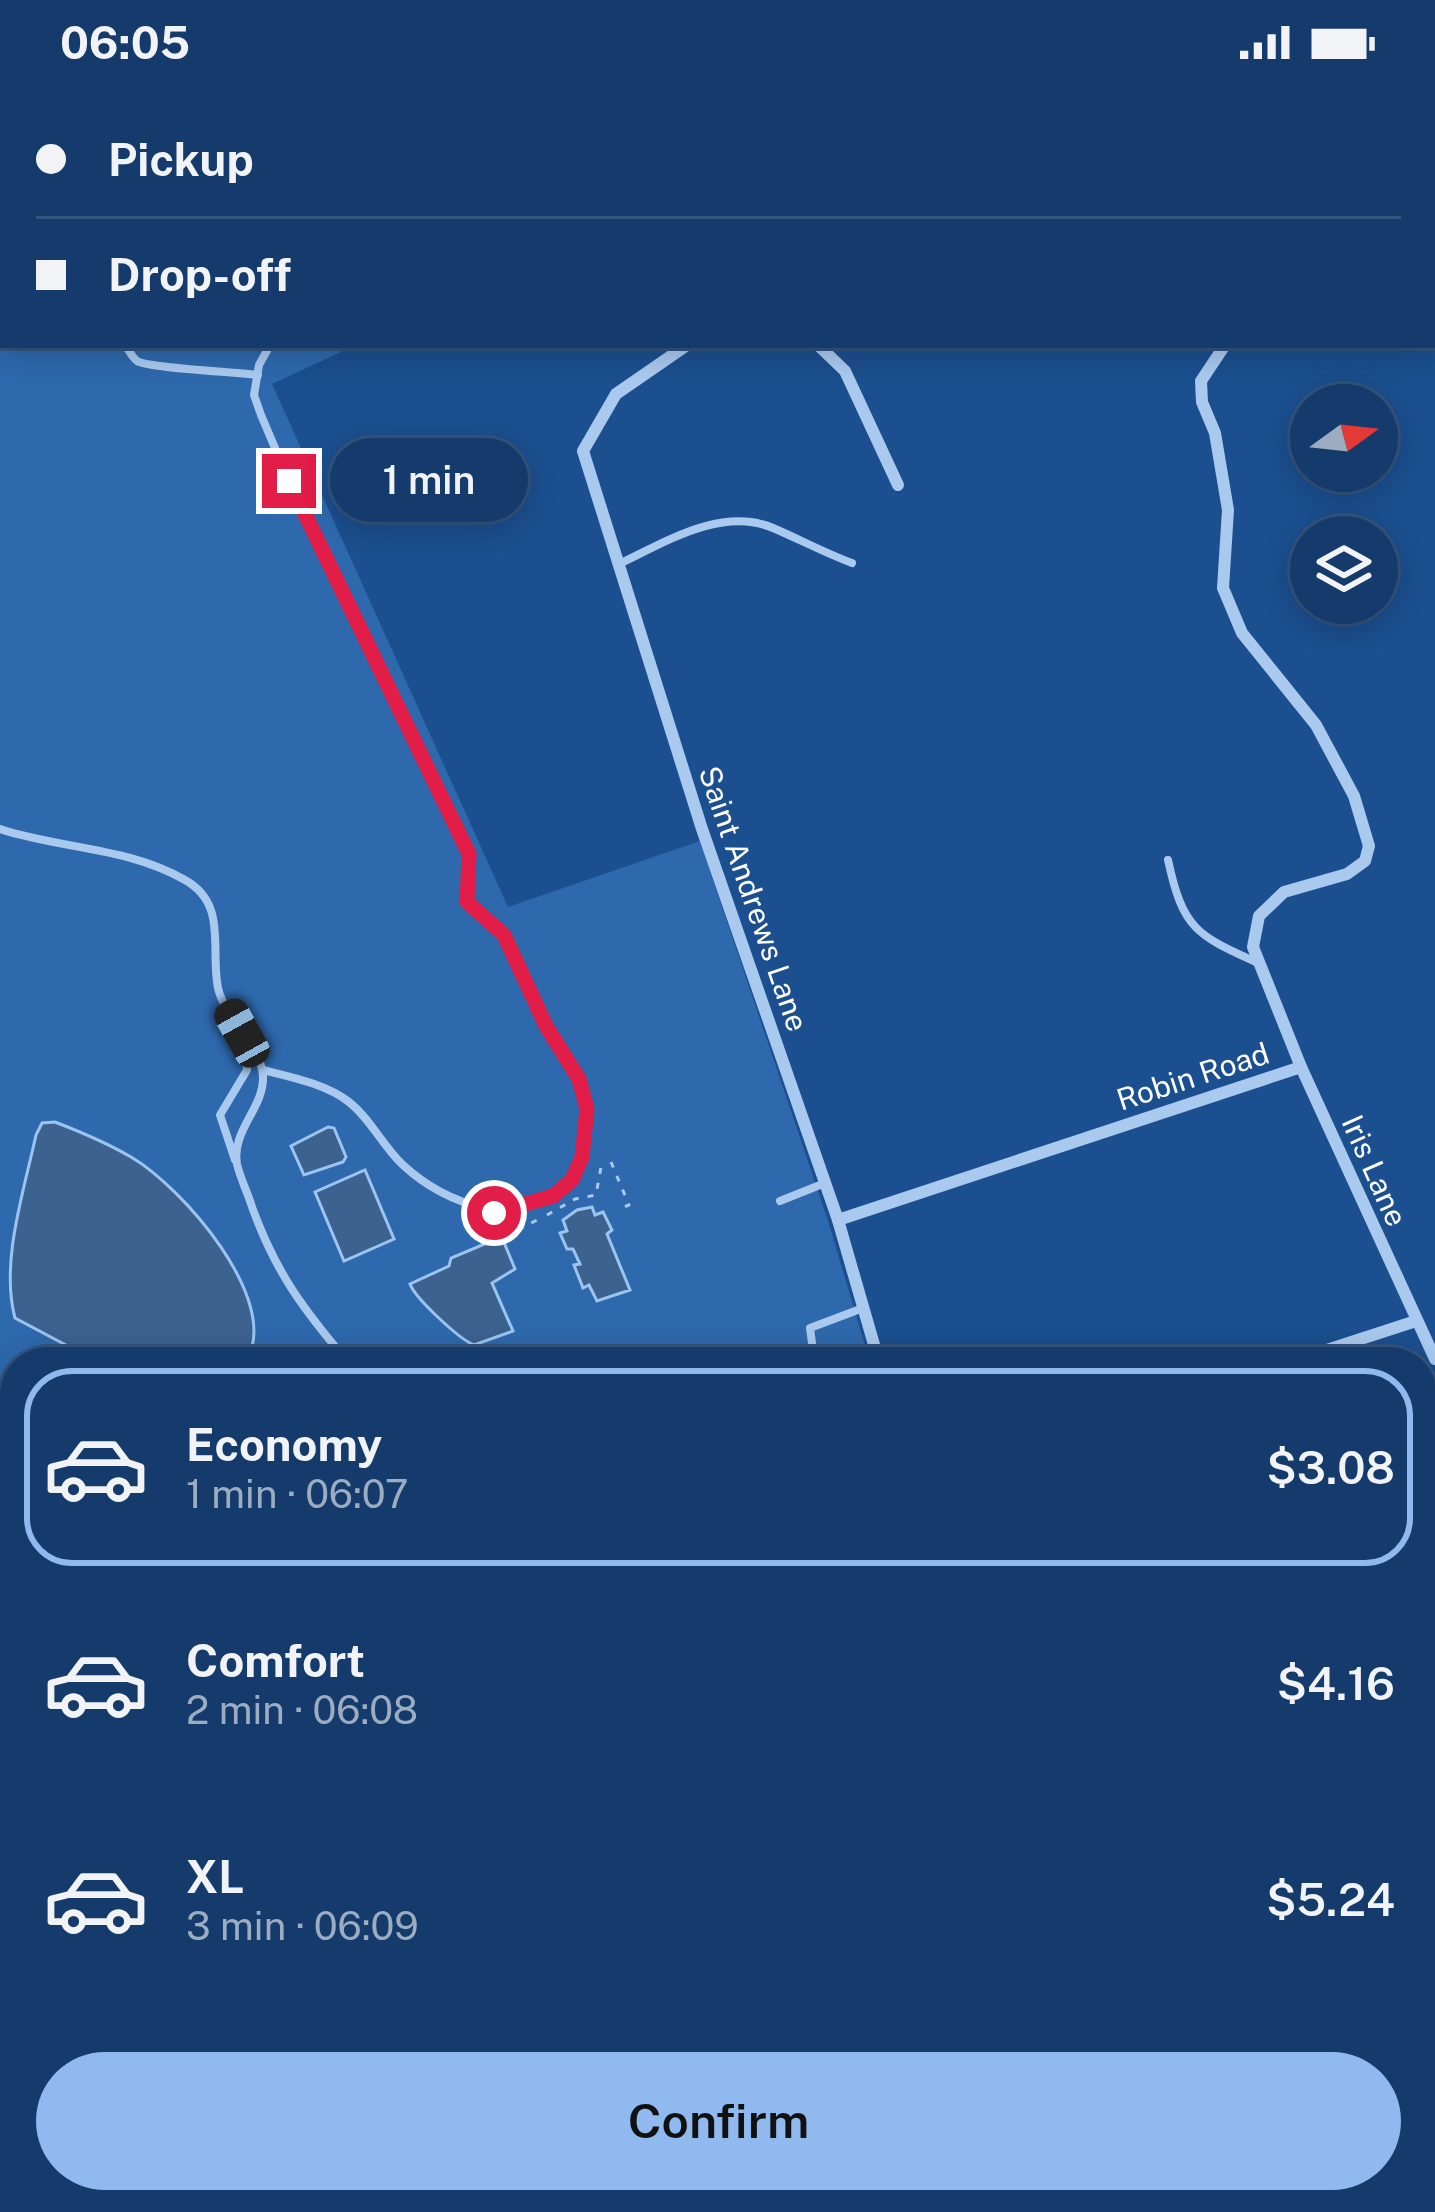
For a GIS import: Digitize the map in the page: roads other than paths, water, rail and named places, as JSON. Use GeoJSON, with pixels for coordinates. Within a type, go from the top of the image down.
{"type":"FeatureCollection","features":[{"type":"Feature","properties":{"kind":"street","name":"Saint Andrews Lane"},"geometry":{"type":"LineString","coordinates":[[683,348],[616,394],[584,451],[702,829],[838,1220],[875,1347]]}},
{"type":"Feature","properties":{"kind":"street"},"geometry":{"type":"LineString","coordinates":[[821,348],[845,371],[898,485]]}},
{"type":"Feature","properties":{"kind":"street"},"geometry":{"type":"LineString","coordinates":[[1223,348],[1201,381],[1228,510],[1223,588],[1242,634],[1316,725],[1354,796],[1369,847],[1365,861],[1348,874],[1284,892],[1259,916],[1253,947],[1259,963]]}},
{"type":"Feature","properties":{"kind":"street","name":"Robin Road"},"geometry":{"type":"LineString","coordinates":[[838,1220],[1301,1067],[1259,963]]}},
{"type":"Feature","properties":{"kind":"street","name":"Iris Lane"},"geometry":{"type":"LineString","coordinates":[[1301,1067],[1429,1347]]}},
{"type":"Feature","properties":{"kind":"street"},"geometry":{"type":"LineString","coordinates":[[1337,1347],[1416,1322]]}},
{"type":"Feature","properties":{"kind":"lane"},"geometry":{"type":"LineString","coordinates":[[127,348],[137,361],[158,367],[258,375]]}},
{"type":"Feature","properties":{"kind":"lane"},"geometry":{"type":"LineString","coordinates":[[263,1070],[302,1080],[348,1101],[399,1162],[426,1184],[494,1213],[553,1196],[572,1180],[582,1157],[587,1109],[579,1079],[546,1026],[504,935],[467,902],[469,854],[289,481],[254,395],[269,348]]}},
{"type":"Feature","properties":{"kind":"lane"},"geometry":{"type":"LineString","coordinates":[[619,564],[680,534],[730,523],[772,527],[851,563]]}},
{"type":"Feature","properties":{"kind":"lane"},"geometry":{"type":"LineString","coordinates":[[0,829],[104,848],[186,880],[206,897],[218,931],[218,992],[263,1070],[258,1100],[240,1133],[236,1161]]}},
{"type":"Feature","properties":{"kind":"lane"},"geometry":{"type":"LineString","coordinates":[[1168,860],[1177,902],[1190,923],[1210,941],[1259,963]]}},
{"type":"Feature","properties":{"kind":"lane"},"geometry":{"type":"LineString","coordinates":[[242,1033],[247,1070],[220,1115],[271,1258],[336,1347]]}},
{"type":"Feature","properties":{"kind":"lane"},"geometry":{"type":"LineString","coordinates":[[781,1201],[825,1184]]}},
{"type":"Feature","properties":{"kind":"lane"},"geometry":{"type":"LineString","coordinates":[[812,1343],[810,1328],[863,1308]]}}]}
